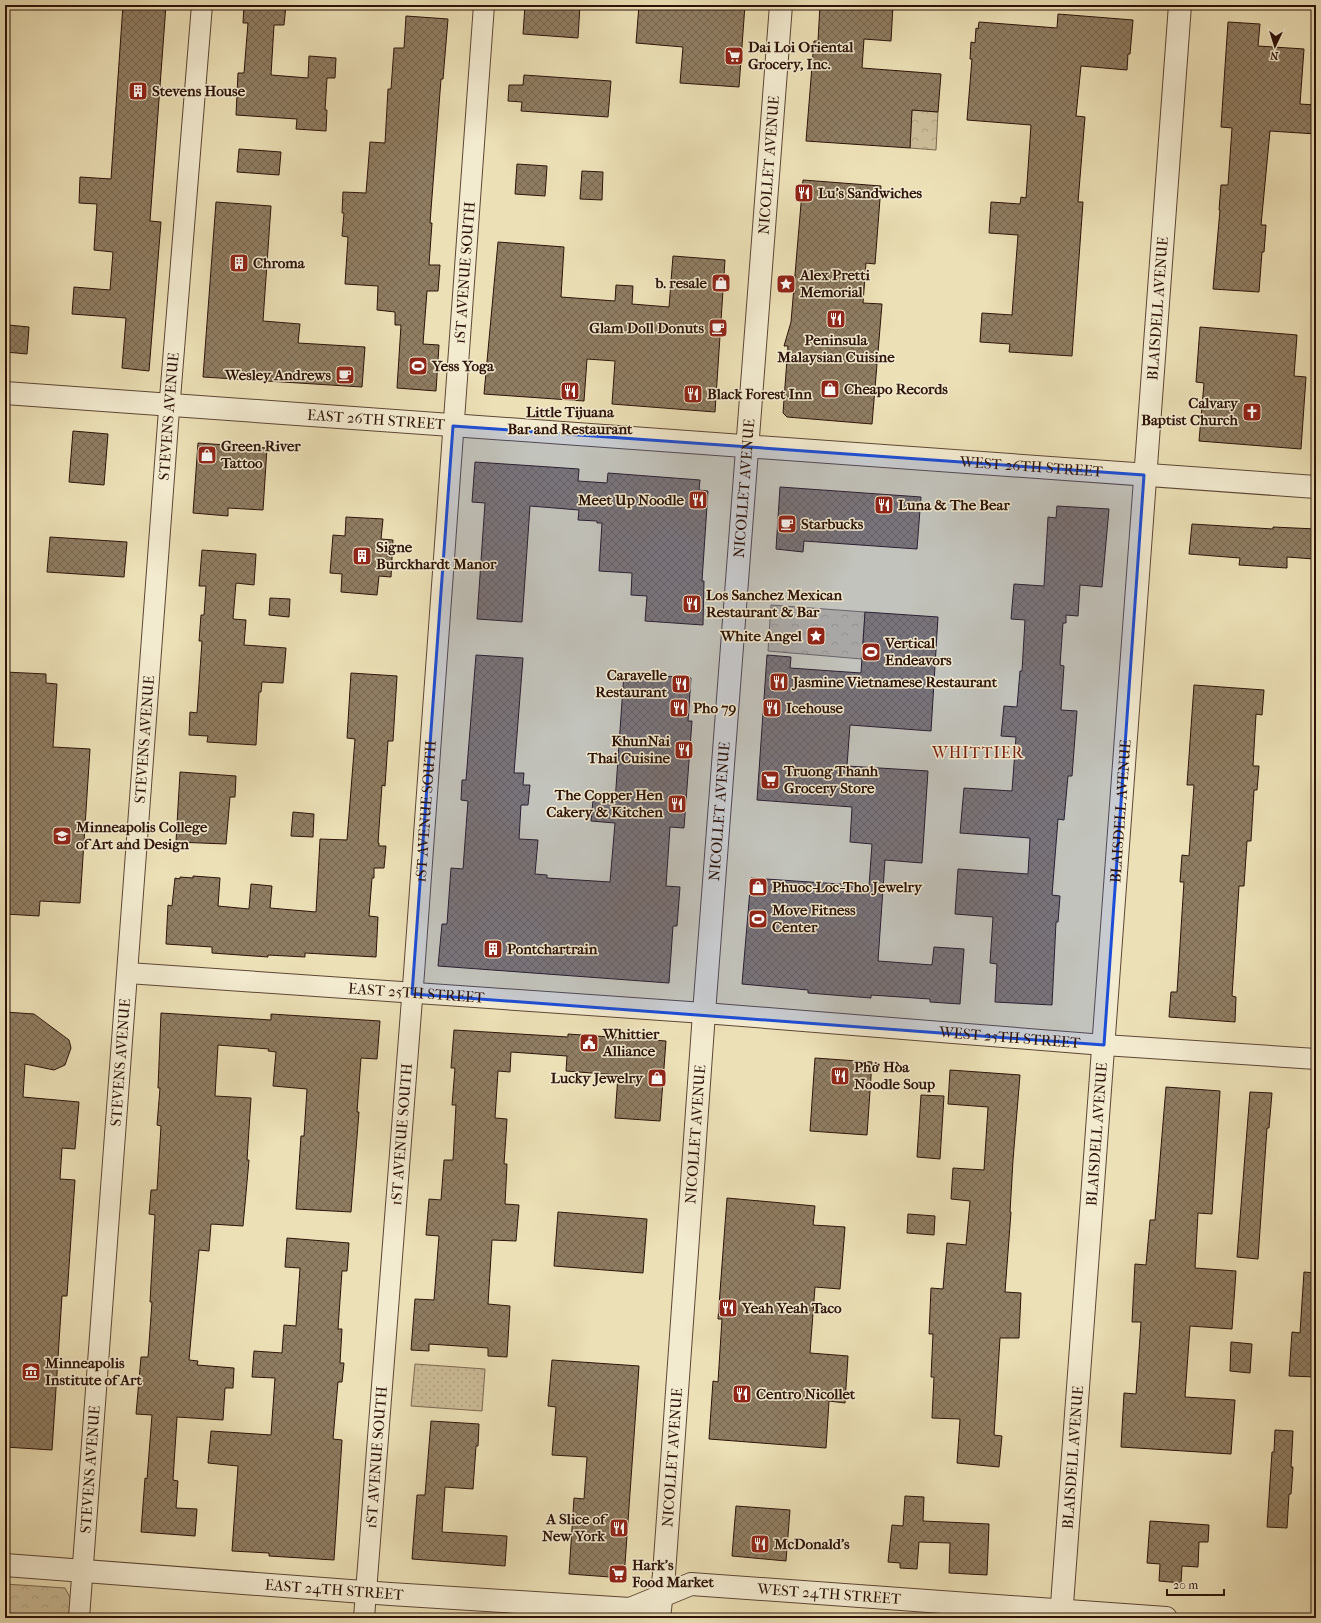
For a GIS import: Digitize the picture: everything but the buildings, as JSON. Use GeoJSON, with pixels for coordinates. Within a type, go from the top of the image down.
{"type":"FeatureCollection","features":[{"type":"Feature","properties":{"kind":"street","name":"STEVENS AVENUE"},"geometry":{"type":"LineString","coordinates":[[79,1618],[170,405],[202,5]]}},
{"type":"Feature","properties":{"kind":"street","name":"1ST AVENUE SOUTH"},"geometry":{"type":"LineString","coordinates":[[364,1618],[412,994],[484,5]]}},
{"type":"Feature","properties":{"kind":"street","name":"NICOLLET AVENUE"},"geometry":{"type":"LineString","coordinates":[[660,1618],[704,1013],[781,5]]}},
{"type":"Feature","properties":{"kind":"street","name":"BLAISDELL AVENUE"},"geometry":{"type":"LineString","coordinates":[[1061,1614],[1104,1044],[1144,475],[1180,5]]}},
{"type":"Feature","properties":{"kind":"street","name":"EAST 26TH STREET"},"geometry":{"type":"LineString","coordinates":[[5,393],[747,446]]}},
{"type":"Feature","properties":{"kind":"street","name":"WEST 26TH STREET"},"geometry":{"type":"LineString","coordinates":[[747,446],[1316,487]]}},
{"type":"Feature","properties":{"kind":"street","name":"EAST 25TH STREET"},"geometry":{"type":"LineString","coordinates":[[128,973],[412,994],[704,1013]]}},
{"type":"Feature","properties":{"kind":"street","name":"WEST 25TH STREET"},"geometry":{"type":"LineString","coordinates":[[704,1013],[1316,1059]]}},
{"type":"Feature","properties":{"kind":"street","name":"EAST 24TH STREET"},"geometry":{"type":"LineString","coordinates":[[5,1565],[366,1592],[630,1609],[662,1596]]}},
{"type":"Feature","properties":{"kind":"street","name":"WEST 24TH STREET"},"geometry":{"type":"LineString","coordinates":[[662,1596],[691,1584],[1061,1614],[1166,1618]]}},
{"type":"Feature","properties":{"kind":"highlighted area"},"geometry":{"type":"Polygon","coordinates":[[[453,426],[1144,475],[1104,1045],[412,994],[453,426]]]}},
{"type":"Feature","properties":{"kind":"green space"},"geometry":{"type":"Polygon","coordinates":[[[912,110],[938,112],[936,150],[910,148],[912,110]]]}},
{"type":"Feature","properties":{"kind":"green space"},"geometry":{"type":"Polygon","coordinates":[[[771,605],[865,612],[862,659],[768,651],[771,605]]]}},
{"type":"Feature","properties":{"kind":"green space"},"geometry":{"type":"Polygon","coordinates":[[[415,1364],[485,1369],[482,1411],[411,1406],[415,1364]]]}},
{"type":"Feature","properties":{"kind":"green space"},"geometry":{"type":"Polygon","coordinates":[[[5,1584],[65,1588],[72,1601],[71,1618],[5,1618],[5,1584]]]}},
{"type":"Feature","properties":{"kind":"place","name":"Dai Loi Oriental Grocery, Inc."},"geometry":{"type":"Point","coordinates":[734,56]}},
{"type":"Feature","properties":{"kind":"place","name":"Stevens House"},"geometry":{"type":"Point","coordinates":[138,91]}},
{"type":"Feature","properties":{"kind":"place","name":"Lu's Sandwiches"},"geometry":{"type":"Point","coordinates":[804,193]}},
{"type":"Feature","properties":{"kind":"place","name":"Chroma"},"geometry":{"type":"Point","coordinates":[239,263]}},
{"type":"Feature","properties":{"kind":"place","name":"b. resale"},"geometry":{"type":"Point","coordinates":[721,283]}},
{"type":"Feature","properties":{"kind":"place","name":"Alex Pretti Memorial"},"geometry":{"type":"Point","coordinates":[786,284]}},
{"type":"Feature","properties":{"kind":"place","name":"Peninsula Malaysian Cuisine"},"geometry":{"type":"Point","coordinates":[836,319]}},
{"type":"Feature","properties":{"kind":"place","name":"Glam Doll Donuts"},"geometry":{"type":"Point","coordinates":[718,328]}},
{"type":"Feature","properties":{"kind":"place","name":"Yess Yoga"},"geometry":{"type":"Point","coordinates":[418,366]}},
{"type":"Feature","properties":{"kind":"place","name":"Wesley Andrews"},"geometry":{"type":"Point","coordinates":[345,375]}},
{"type":"Feature","properties":{"kind":"place","name":"Cheapo Records"},"geometry":{"type":"Point","coordinates":[830,389]}},
{"type":"Feature","properties":{"kind":"place","name":"Little Tijuana Bar and Restaurant"},"geometry":{"type":"Point","coordinates":[570,391]}},
{"type":"Feature","properties":{"kind":"place","name":"Black Forest Inn"},"geometry":{"type":"Point","coordinates":[693,394]}},
{"type":"Feature","properties":{"kind":"place","name":"Calvary Baptist Church"},"geometry":{"type":"Point","coordinates":[1252,412]}},
{"type":"Feature","properties":{"kind":"place","name":"Green River Tattoo"},"geometry":{"type":"Point","coordinates":[207,455]}},
{"type":"Feature","properties":{"kind":"place","name":"Meet Up Noodle"},"geometry":{"type":"Point","coordinates":[698,500]}},
{"type":"Feature","properties":{"kind":"place","name":"Luna & The Bear"},"geometry":{"type":"Point","coordinates":[884,505]}},
{"type":"Feature","properties":{"kind":"place","name":"Starbucks"},"geometry":{"type":"Point","coordinates":[787,524]}},
{"type":"Feature","properties":{"kind":"place","name":"Signe Burckhardt Manor"},"geometry":{"type":"Point","coordinates":[362,556]}},
{"type":"Feature","properties":{"kind":"place","name":"Los Sanchez Mexican Restaurant & Bar"},"geometry":{"type":"Point","coordinates":[692,604]}},
{"type":"Feature","properties":{"kind":"place","name":"White Angel"},"geometry":{"type":"Point","coordinates":[816,636]}},
{"type":"Feature","properties":{"kind":"place","name":"Vertical Endeavors"},"geometry":{"type":"Point","coordinates":[871,652]}},
{"type":"Feature","properties":{"kind":"place","name":"Jasmine Vietnamese Restaurant"},"geometry":{"type":"Point","coordinates":[779,682]}},
{"type":"Feature","properties":{"kind":"place","name":"Caravelle Restaurant"},"geometry":{"type":"Point","coordinates":[681,684]}},
{"type":"Feature","properties":{"kind":"place","name":"Pho 79"},"geometry":{"type":"Point","coordinates":[679,708]}},
{"type":"Feature","properties":{"kind":"place","name":"Icehouse"},"geometry":{"type":"Point","coordinates":[772,708]}},
{"type":"Feature","properties":{"kind":"place","name":"KhunNai Thai Cuisine"},"geometry":{"type":"Point","coordinates":[684,750]}},
{"type":"Feature","properties":{"kind":"place","name":"Truong Thanh Grocery Store"},"geometry":{"type":"Point","coordinates":[770,780]}},
{"type":"Feature","properties":{"kind":"place","name":"The Copper Hen Cakery & Kitchen"},"geometry":{"type":"Point","coordinates":[677,804]}},
{"type":"Feature","properties":{"kind":"place","name":"Minneapolis College of Art and Design"},"geometry":{"type":"Point","coordinates":[62,836]}},
{"type":"Feature","properties":{"kind":"place","name":"Phuoc-Loc-Tho Jewelry"},"geometry":{"type":"Point","coordinates":[758,887]}},
{"type":"Feature","properties":{"kind":"place","name":"Move Fitness Center"},"geometry":{"type":"Point","coordinates":[758,919]}},
{"type":"Feature","properties":{"kind":"place","name":"Pontchartrain"},"geometry":{"type":"Point","coordinates":[493,949]}},
{"type":"Feature","properties":{"kind":"place","name":"Whittier Alliance"},"geometry":{"type":"Point","coordinates":[589,1043]}},
{"type":"Feature","properties":{"kind":"place","name":"Phở Hòa Noodle Soup"},"geometry":{"type":"Point","coordinates":[840,1076]}},
{"type":"Feature","properties":{"kind":"place","name":"Lucky Jewelry"},"geometry":{"type":"Point","coordinates":[657,1078]}},
{"type":"Feature","properties":{"kind":"place","name":"Yeah Yeah Taco"},"geometry":{"type":"Point","coordinates":[728,1308]}},
{"type":"Feature","properties":{"kind":"place","name":"Minneapolis Institute of Art"},"geometry":{"type":"Point","coordinates":[31,1372]}},
{"type":"Feature","properties":{"kind":"place","name":"Centro Nicollet"},"geometry":{"type":"Point","coordinates":[742,1394]}},
{"type":"Feature","properties":{"kind":"place","name":"A Slice of New York"},"geometry":{"type":"Point","coordinates":[619,1528]}},
{"type":"Feature","properties":{"kind":"place","name":"McDonald's"},"geometry":{"type":"Point","coordinates":[760,1544]}},
{"type":"Feature","properties":{"kind":"place","name":"Hark's Food Market"},"geometry":{"type":"Point","coordinates":[618,1574]}},
{"type":"Feature","properties":{"kind":"district","name":"WHITTIER"},"geometry":{"type":"Point","coordinates":[978,752]}}]}
